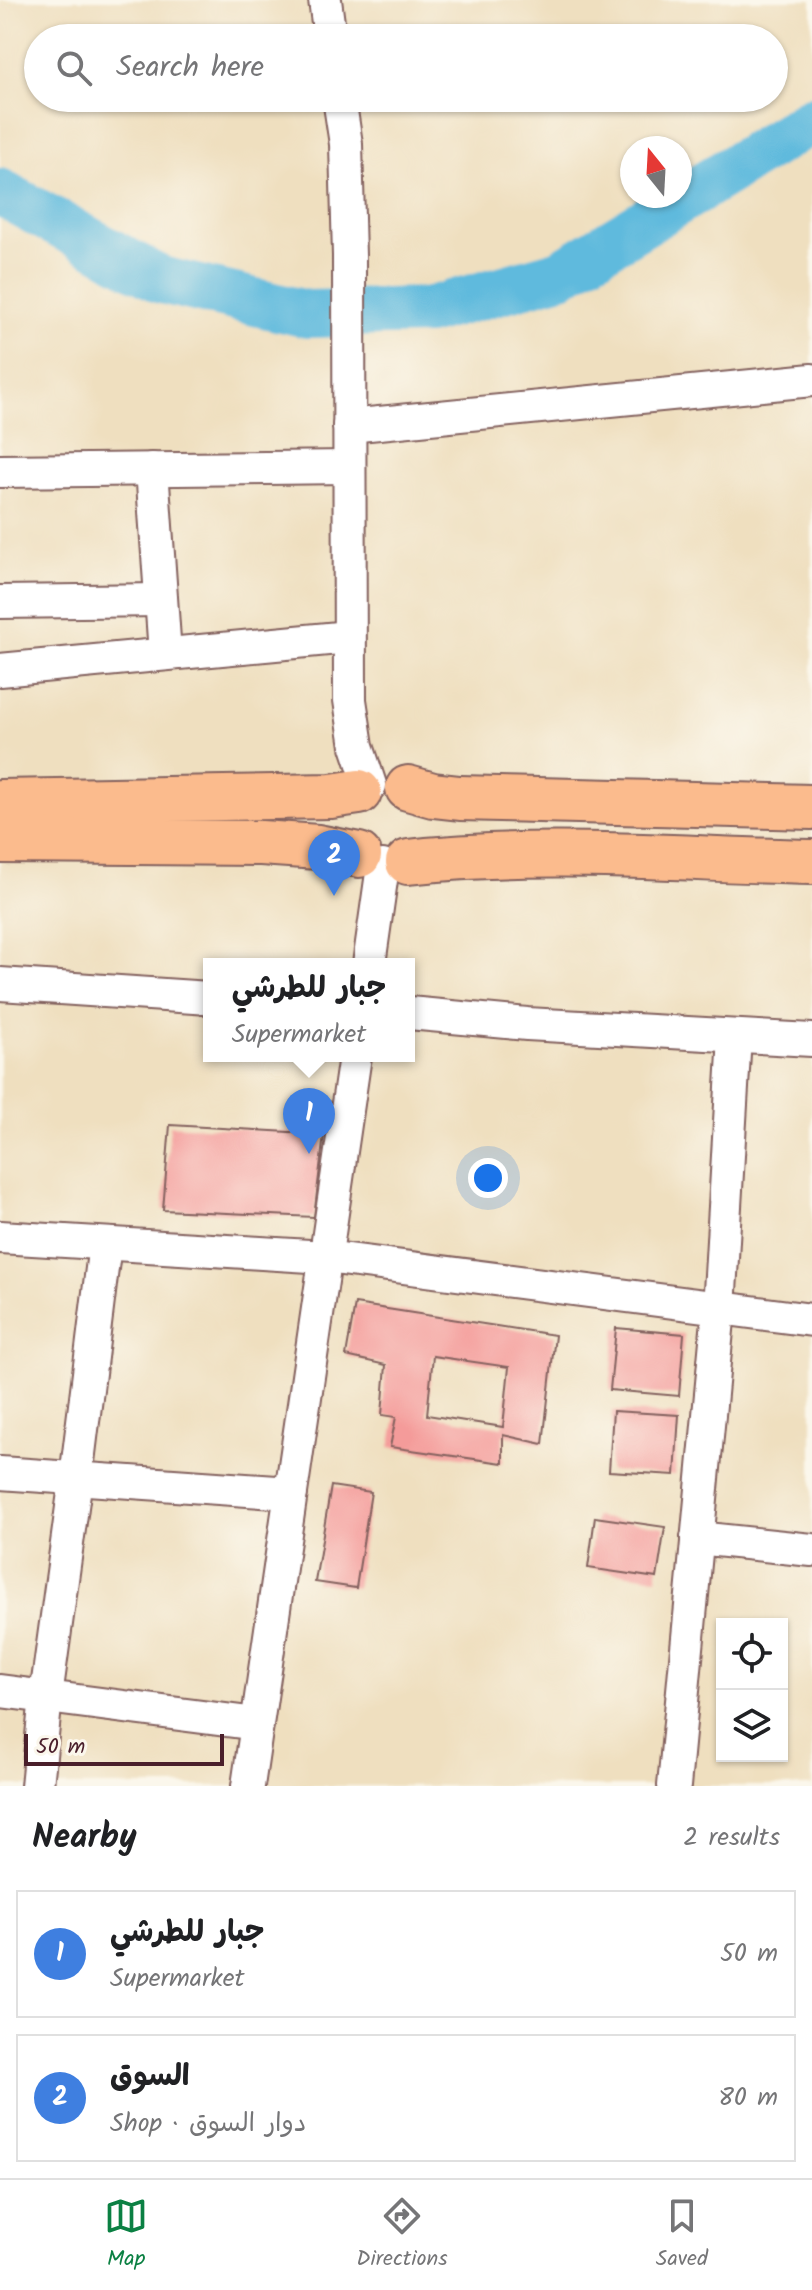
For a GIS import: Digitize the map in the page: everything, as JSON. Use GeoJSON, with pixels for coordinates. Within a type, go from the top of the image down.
{"type":"FeatureCollection","features":[{"type":"Feature","properties":{"kind":"highway"},"geometry":{"type":"LineString","coordinates":[[379,788],[419,796],[426,806],[430,831],[418,854],[383,861],[350,843],[346,831],[347,817],[379,788]]}},
{"type":"Feature","properties":{"kind":"highway"},"geometry":{"type":"LineString","coordinates":[[0,802],[331,796],[379,788],[460,798],[812,807]]}},
{"type":"Feature","properties":{"kind":"highway"},"geometry":{"type":"LineString","coordinates":[[0,841],[261,843],[318,847],[383,861],[543,854],[812,862]]}},
{"type":"Feature","properties":{"kind":"street"},"geometry":{"type":"LineString","coordinates":[[325,0],[328,24]]}},
{"type":"Feature","properties":{"kind":"street"},"geometry":{"type":"LineString","coordinates":[[341,112],[346,144],[349,256],[350,700],[360,756],[379,788]]}},
{"type":"Feature","properties":{"kind":"street"},"geometry":{"type":"LineString","coordinates":[[349,426],[812,380]]}},
{"type":"Feature","properties":{"kind":"street"},"geometry":{"type":"LineString","coordinates":[[0,471],[349,467]]}},
{"type":"Feature","properties":{"kind":"street"},"geometry":{"type":"LineString","coordinates":[[152,469],[165,654]]}},
{"type":"Feature","properties":{"kind":"street"},"geometry":{"type":"LineString","coordinates":[[0,602],[161,600]]}},
{"type":"Feature","properties":{"kind":"street"},"geometry":{"type":"LineString","coordinates":[[0,670],[349,637]]}},
{"type":"Feature","properties":{"kind":"street"},"geometry":{"type":"LineString","coordinates":[[370,958],[383,861]]}},
{"type":"Feature","properties":{"kind":"street"},"geometry":{"type":"LineString","coordinates":[[0,984],[203,998]]}},
{"type":"Feature","properties":{"kind":"street"},"geometry":{"type":"LineString","coordinates":[[415,1014],[527,1024],[812,1040]]}},
{"type":"Feature","properties":{"kind":"street"},"geometry":{"type":"LineString","coordinates":[[674,1786],[719,1309],[735,1036]]}},
{"type":"Feature","properties":{"kind":"street"},"geometry":{"type":"LineString","coordinates":[[248,1786],[354,1062]]}},
{"type":"Feature","properties":{"kind":"street"},"geometry":{"type":"LineString","coordinates":[[0,1237],[326,1257],[812,1320]]}},
{"type":"Feature","properties":{"kind":"street"},"geometry":{"type":"LineString","coordinates":[[37,1786],[105,1244]]}},
{"type":"Feature","properties":{"kind":"street"},"geometry":{"type":"LineString","coordinates":[[0,1473],[291,1493]]}},
{"type":"Feature","properties":{"kind":"street"},"geometry":{"type":"LineString","coordinates":[[697,1538],[812,1550]]}},
{"type":"Feature","properties":{"kind":"street"},"geometry":{"type":"LineString","coordinates":[[0,1691],[257,1724]]}},
{"type":"Feature","properties":{"kind":"building"},"geometry":{"type":"Polygon","coordinates":[[[170,1125],[324,1134],[314,1217],[163,1210],[170,1125]]]}},
{"type":"Feature","properties":{"kind":"building"},"geometry":{"type":"Polygon","coordinates":[[[355,1304],[555,1335],[543,1444],[503,1435],[503,1463],[390,1447],[396,1417],[382,1415],[386,1365],[346,1356],[355,1304]],[[433,1356],[427,1415],[503,1427],[509,1367],[433,1356]]]}},
{"type":"Feature","properties":{"kind":"building"},"geometry":{"type":"Polygon","coordinates":[[[616,1328],[684,1334],[679,1396],[610,1390],[616,1328]]]}},
{"type":"Feature","properties":{"kind":"building"},"geometry":{"type":"Polygon","coordinates":[[[613,1411],[679,1415],[675,1475],[609,1471],[613,1411]]]}},
{"type":"Feature","properties":{"kind":"building"},"geometry":{"type":"Polygon","coordinates":[[[331,1486],[371,1492],[356,1588],[315,1582],[331,1486]]]}},
{"type":"Feature","properties":{"kind":"building"},"geometry":{"type":"Polygon","coordinates":[[[595,1517],[665,1527],[657,1578],[588,1568],[595,1517]]]}},
{"type":"Feature","properties":{"kind":"waterway"},"geometry":{"type":"LineString","coordinates":[[0,192],[161,280],[307,314],[427,311],[561,273],[812,120]]}},
{"type":"Feature","properties":{"kind":"place","name":"السوق"},"geometry":{"type":"Point","coordinates":[334,896]}},
{"type":"Feature","properties":{"kind":"place","name":"جبار للطرشي"},"geometry":{"type":"Point","coordinates":[309,1154]}}]}
